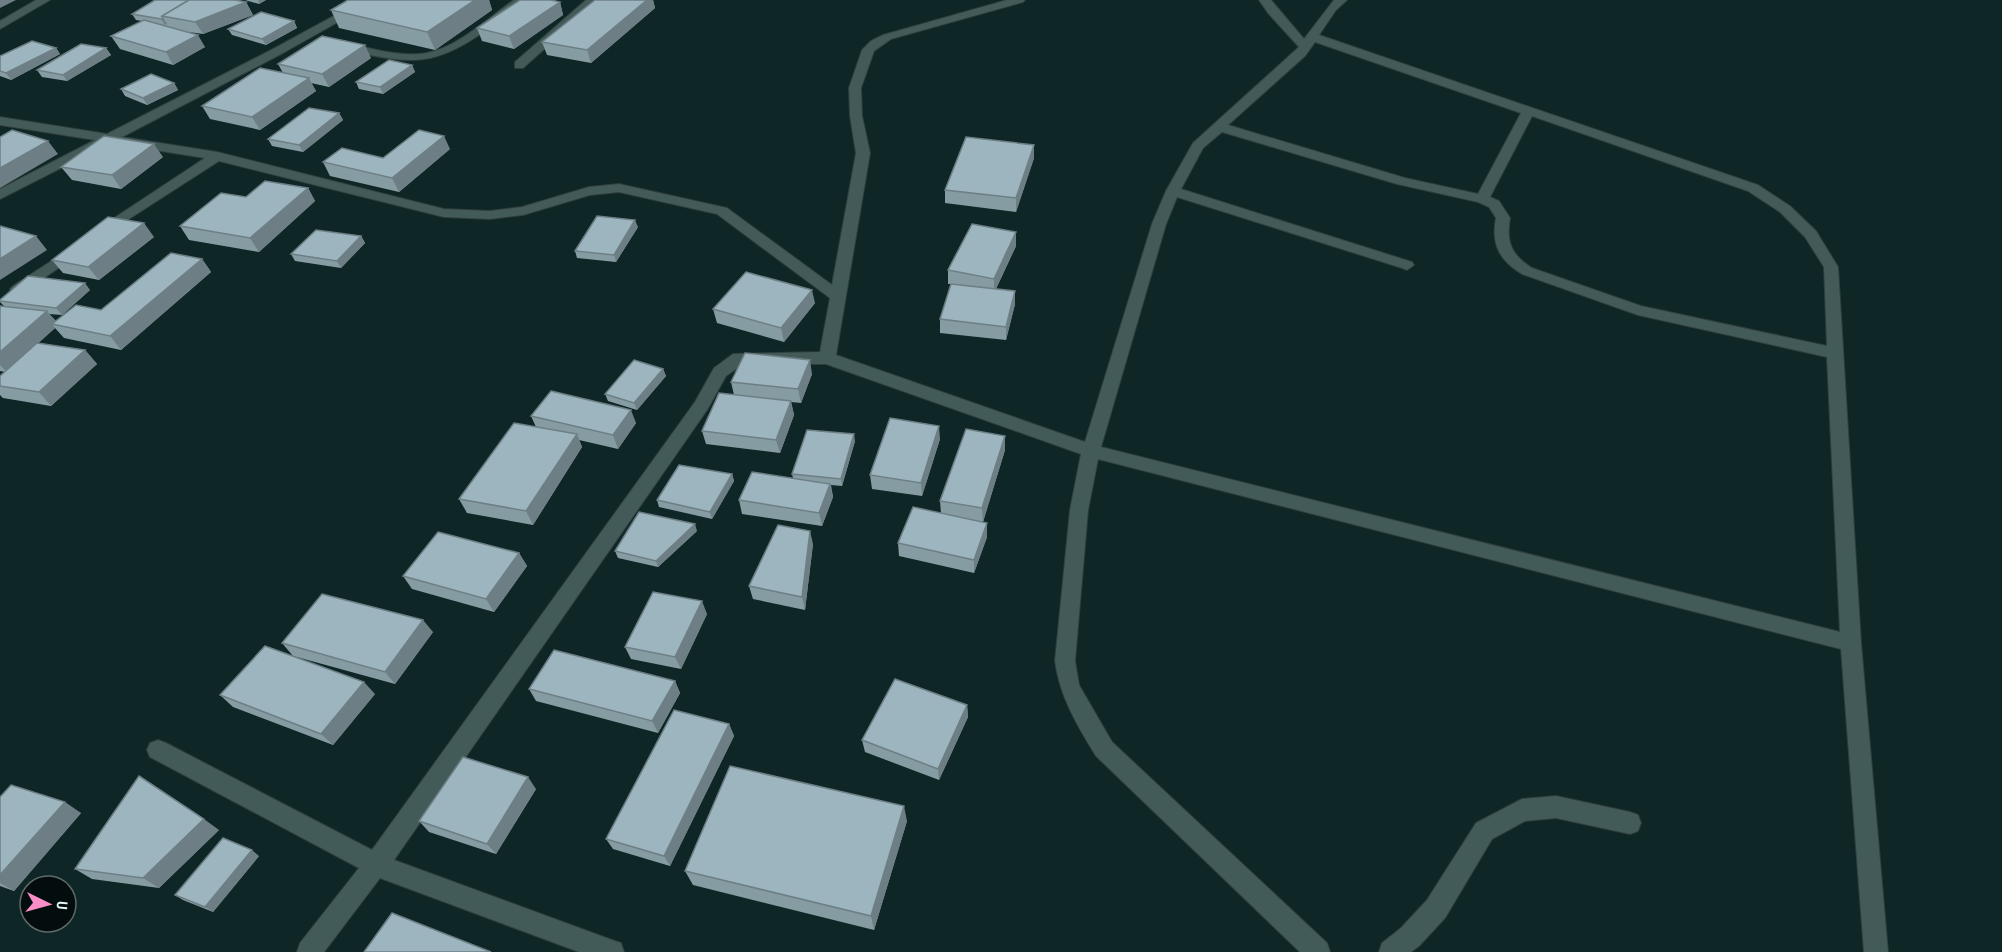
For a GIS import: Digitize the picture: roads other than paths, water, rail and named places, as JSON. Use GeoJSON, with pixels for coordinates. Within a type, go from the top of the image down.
{"type":"FeatureCollection","features":[{"type":"Feature","properties":{"kind":"street"},"geometry":{"type":"LineString","coordinates":[[0,26],[44,0]]}},
{"type":"Feature","properties":{"kind":"street"},"geometry":{"type":"LineString","coordinates":[[0,195],[107,137],[304,39],[371,0]]}},
{"type":"Feature","properties":{"kind":"street"},"geometry":{"type":"LineString","coordinates":[[304,39],[404,57],[426,57],[452,47],[521,0]]}},
{"type":"Feature","properties":{"kind":"street"},"geometry":{"type":"LineString","coordinates":[[519,65],[592,0]]}},
{"type":"Feature","properties":{"kind":"street"},"geometry":{"type":"LineString","coordinates":[[827,358],[863,153],[856,116],[855,88],[868,50],[875,43],[887,38],[1018,0]]}},
{"type":"Feature","properties":{"kind":"street"},"geometry":{"type":"LineString","coordinates":[[1265,0],[1272,11],[1308,42],[1528,111],[1753,188],[1785,209],[1811,234],[1831,267],[1834,294],[1835,353],[1851,643],[1876,952]]}},
{"type":"Feature","properties":{"kind":"street"},"geometry":{"type":"LineString","coordinates":[[1318,952],[1104,748],[1087,722],[1070,686],[1065,661],[1079,510],[1090,451],[1159,224],[1173,190],[1198,146],[1308,42],[1332,8],[1341,0]]}},
{"type":"Feature","properties":{"kind":"street"},"geometry":{"type":"LineString","coordinates":[[1482,199],[1528,111]]}},
{"type":"Feature","properties":{"kind":"street"},"geometry":{"type":"LineString","coordinates":[[0,121],[217,156],[444,213],[490,215],[523,211],[602,189],[619,188],[722,211],[741,223],[761,243],[838,297]]}},
{"type":"Feature","properties":{"kind":"street"},"geometry":{"type":"LineString","coordinates":[[1220,127],[1402,181],[1482,199],[1494,204],[1503,218],[1500,236],[1506,251],[1517,265],[1527,272],[1638,310],[1835,353]]}},
{"type":"Feature","properties":{"kind":"street"},"geometry":{"type":"LineString","coordinates":[[18,289],[217,156]]}},
{"type":"Feature","properties":{"kind":"street"},"geometry":{"type":"LineString","coordinates":[[1173,190],[1407,265]]}},
{"type":"Feature","properties":{"kind":"street"},"geometry":{"type":"LineString","coordinates":[[309,952],[376,866],[701,406],[720,372],[739,358],[827,358],[1090,451],[1851,643]]}},
{"type":"Feature","properties":{"kind":"street"},"geometry":{"type":"LineString","coordinates":[[158,750],[376,866],[612,952]]}},
{"type":"Feature","properties":{"kind":"street"},"geometry":{"type":"LineString","coordinates":[[1391,952],[1410,937],[1436,909],[1484,831],[1522,810],[1556,807],[1630,823]]}}]}
